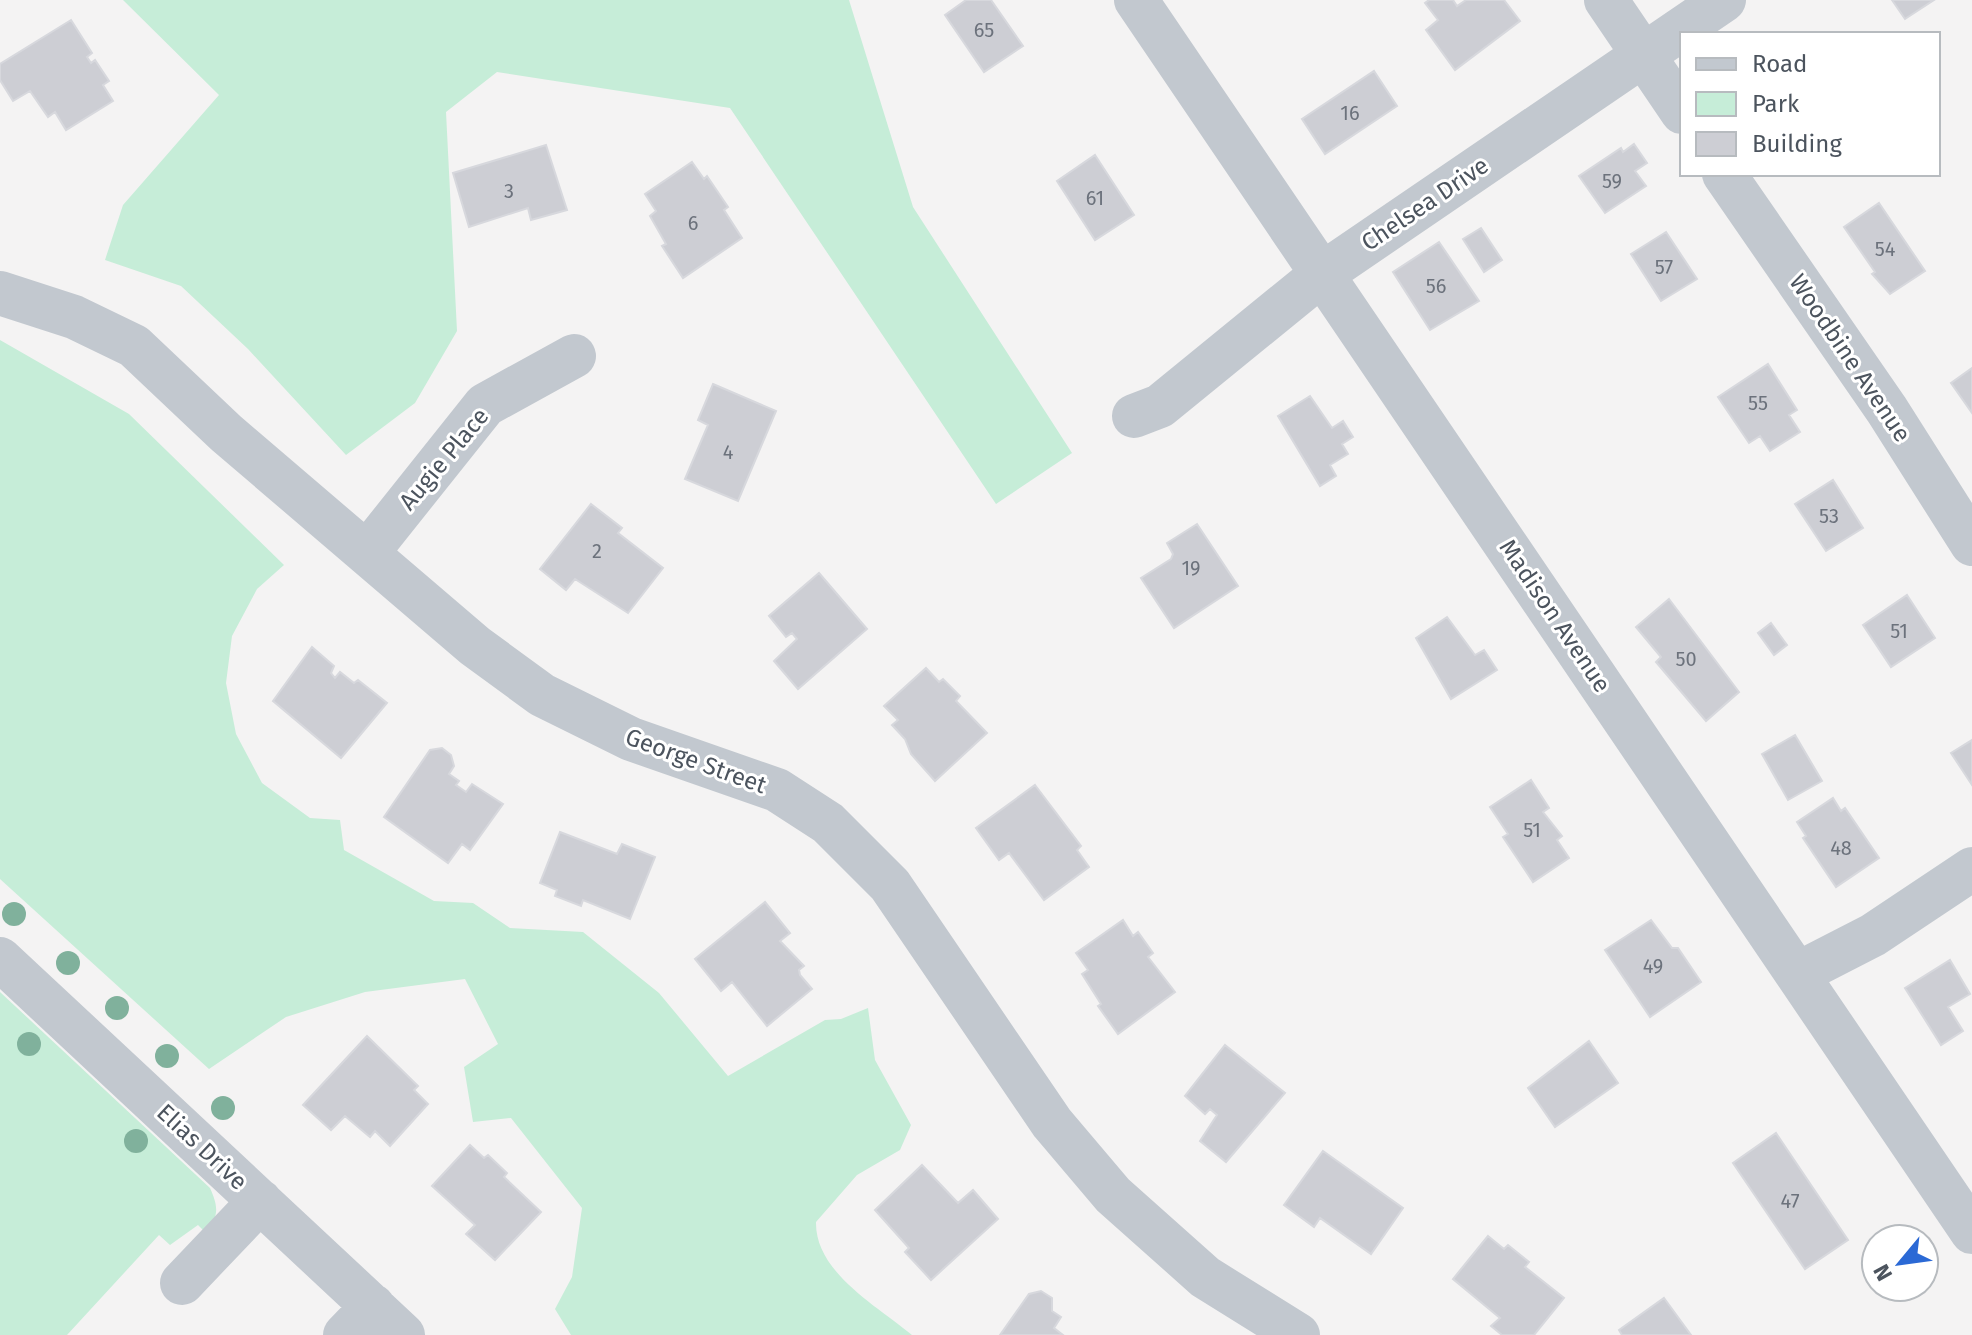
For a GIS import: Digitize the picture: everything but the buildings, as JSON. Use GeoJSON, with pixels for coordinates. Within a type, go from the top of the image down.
{"type":"FeatureCollection","features":[{"type":"Feature","properties":{"kind":"street","name":"Madison Avenue"},"geometry":{"type":"LineString","coordinates":[[1136,0],[1972,1232]]}},
{"type":"Feature","properties":{"kind":"street"},"geometry":{"type":"LineString","coordinates":[[1606,0],[1680,109]]}},
{"type":"Feature","properties":{"kind":"street","name":"Chelsea Drive"},"geometry":{"type":"LineString","coordinates":[[1134,416],[1160,406],[1322,274],[1724,0]]}},
{"type":"Feature","properties":{"kind":"street","name":"Woodbine Avenue"},"geometry":{"type":"LineString","coordinates":[[1725,176],[1887,410],[1972,544]]}},
{"type":"Feature","properties":{"kind":"street","name":"George Street"},"geometry":{"type":"LineString","coordinates":[[0,293],[74,317],[134,346],[226,433],[475,646],[542,695],[631,739],[777,790],[828,823],[890,885],[1052,1123],[1113,1195],[1205,1277],[1298,1335]]}},
{"type":"Feature","properties":{"kind":"street","name":"Augie Place"},"geometry":{"type":"LineString","coordinates":[[367,553],[485,405],[574,356]]}},
{"type":"Feature","properties":{"kind":"street"},"geometry":{"type":"LineString","coordinates":[[1799,973],[1873,935],[1972,869]]}},
{"type":"Feature","properties":{"kind":"street","name":"Elias Drive"},"geometry":{"type":"LineString","coordinates":[[0,959],[260,1201],[374,1325]]}},
{"type":"Feature","properties":{"kind":"street"},"geometry":{"type":"LineString","coordinates":[[182,1283],[260,1201]]}},
{"type":"Feature","properties":{"kind":"green space"},"geometry":{"type":"Polygon","coordinates":[[[123,0],[849,0],[913,207],[1072,453],[996,504],[730,108],[497,72],[446,112],[457,331],[415,403],[346,455],[248,349],[181,286],[105,260],[123,205],[219,95],[123,0]]]}},
{"type":"Feature","properties":{"kind":"green space"},"geometry":{"type":"Polygon","coordinates":[[[0,340],[129,414],[284,565],[257,589],[232,636],[226,683],[236,734],[262,783],[310,818],[340,820],[344,850],[434,901],[473,903],[510,928],[583,932],[659,993],[728,1076],[825,1020],[841,1019],[868,1008],[875,1060],[911,1125],[900,1150],[857,1175],[816,1222],[818,1240],[826,1257],[850,1286],[912,1335],[571,1335],[555,1309],[572,1277],[582,1208],[511,1118],[473,1122],[464,1067],[498,1044],[465,979],[365,992],[286,1017],[209,1069],[0,879],[0,340]]]}},
{"type":"Feature","properties":{"kind":"green space"},"geometry":{"type":"Polygon","coordinates":[[[0,992],[210,1188],[216,1206],[213,1221],[205,1232],[198,1225],[170,1245],[159,1235],[67,1335],[0,1335],[0,992]]]}}]}
